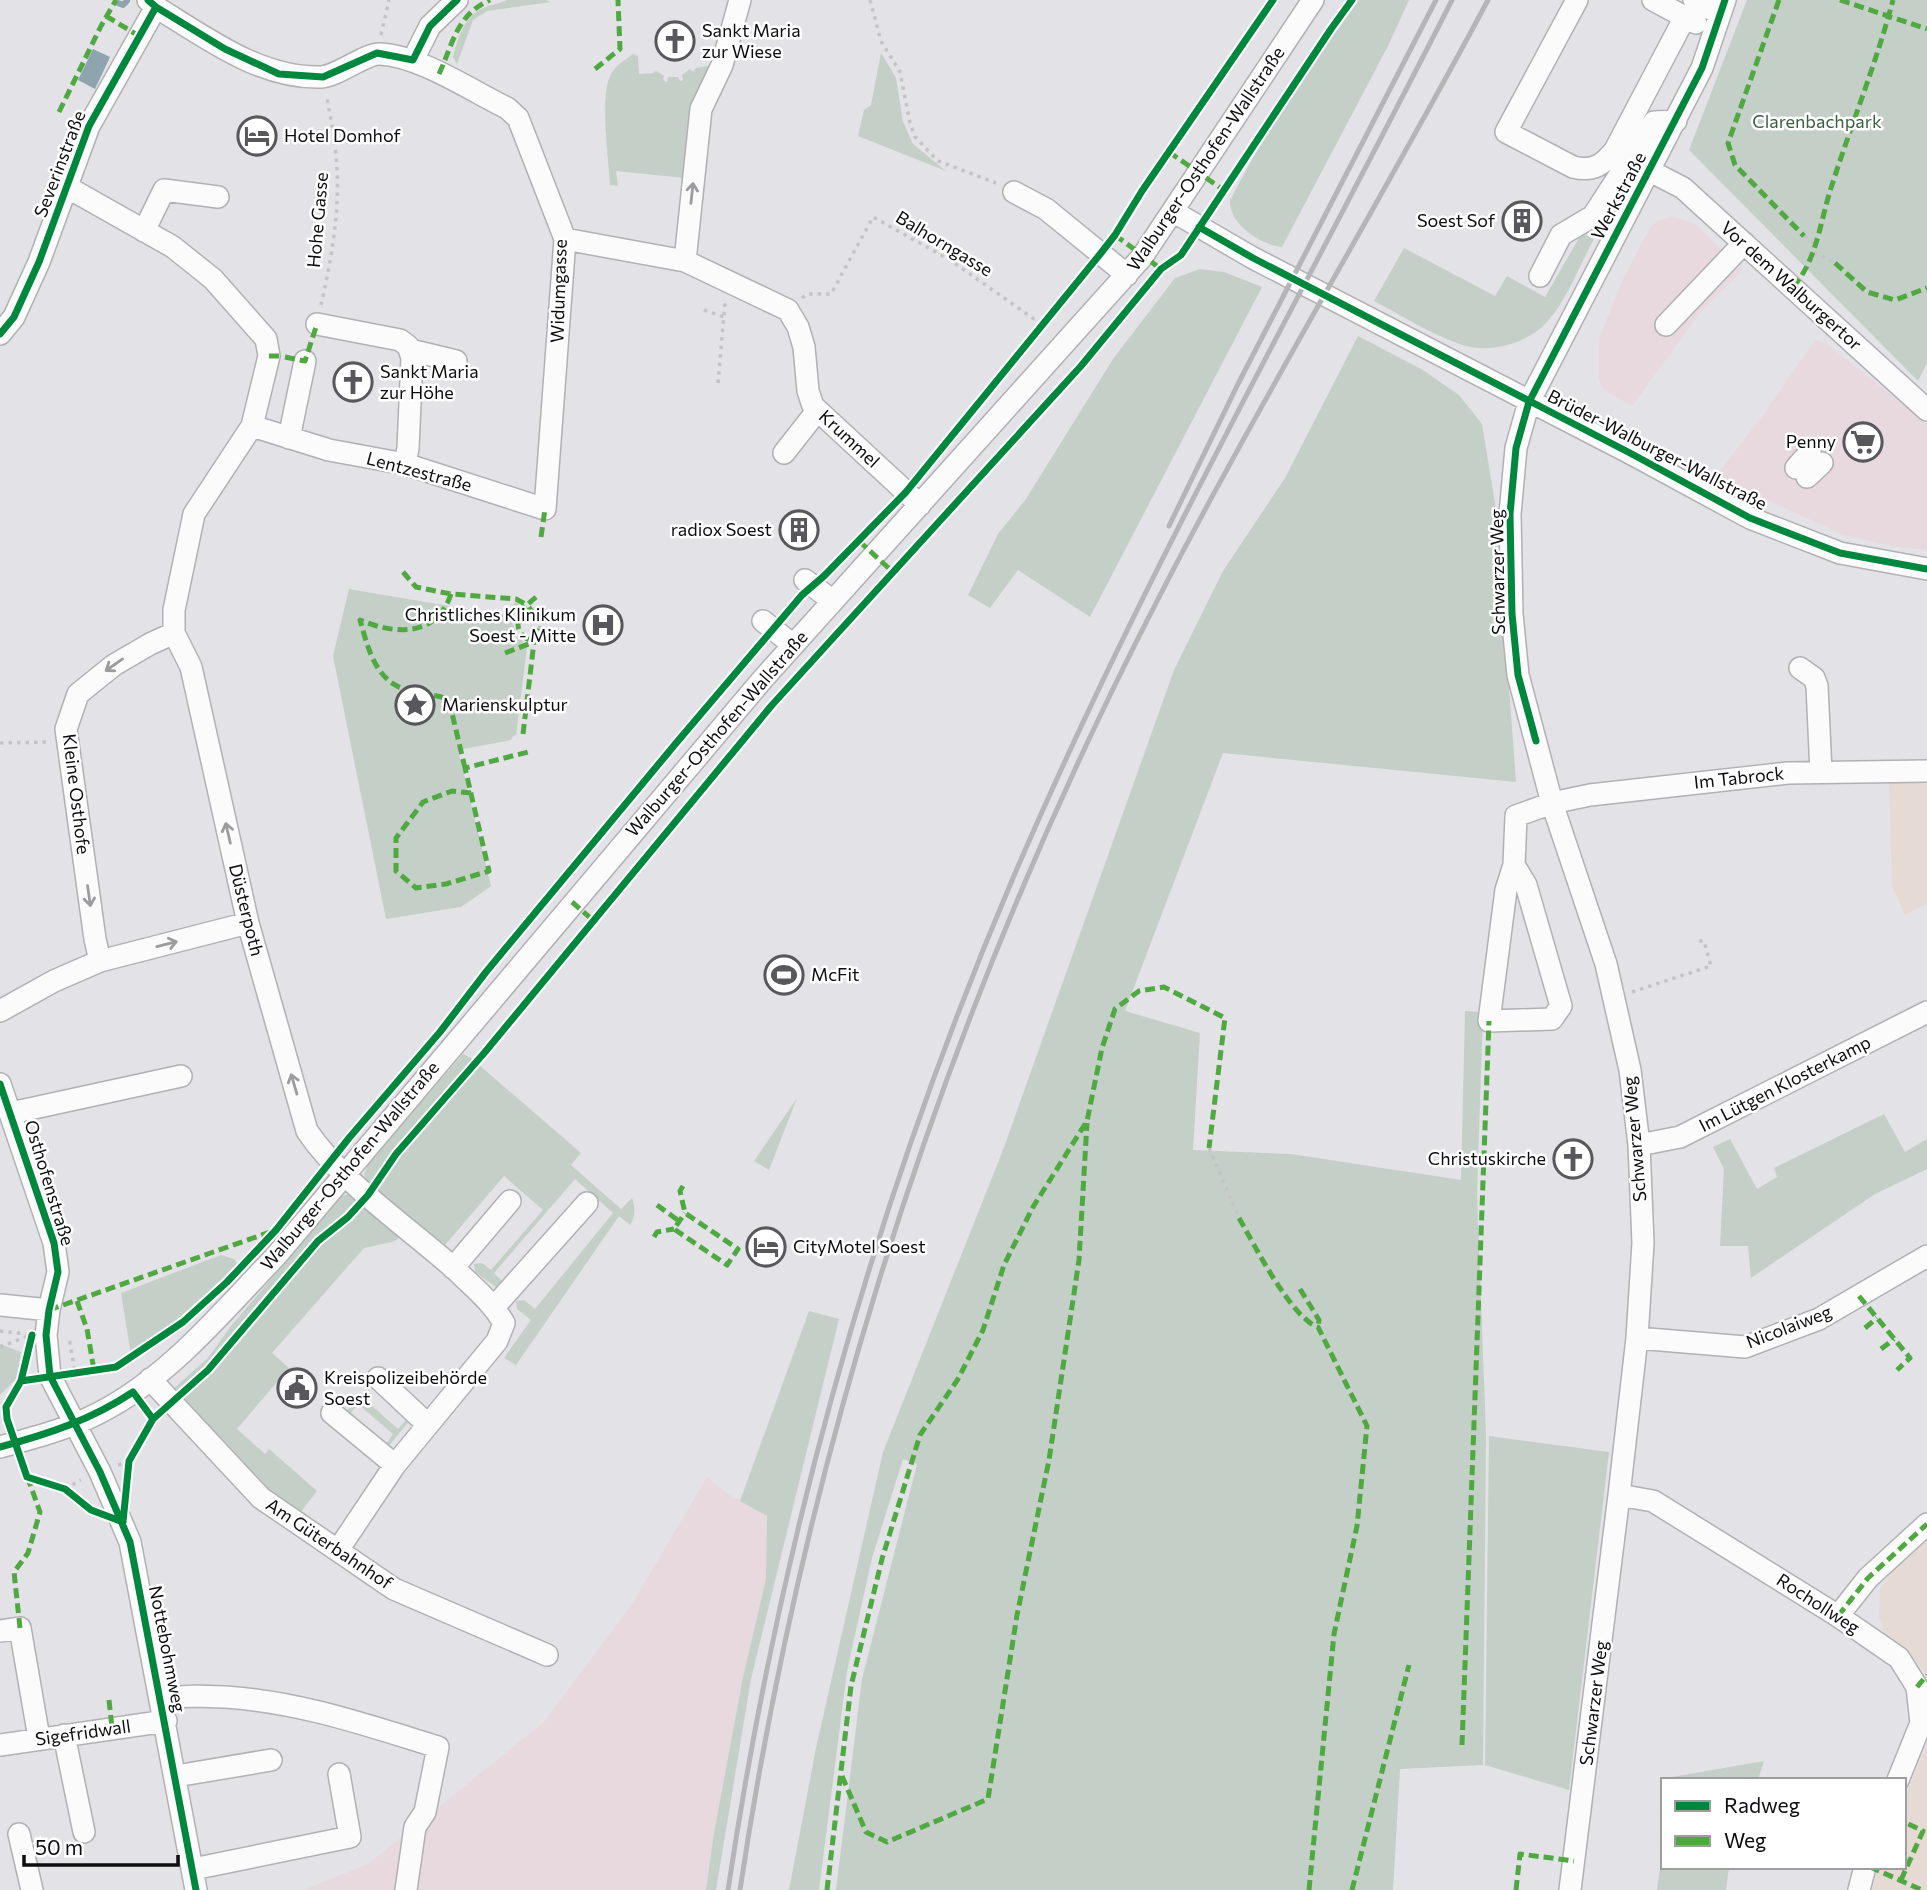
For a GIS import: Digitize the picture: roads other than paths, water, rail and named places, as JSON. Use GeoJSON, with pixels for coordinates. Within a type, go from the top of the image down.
{"type":"FeatureCollection","features":[{"type":"Feature","properties":{"kind":"street"},"geometry":{"type":"LineString","coordinates":[[413,60],[429,26],[457,0]]}},
{"type":"Feature","properties":{"kind":"street"},"geometry":{"type":"LineString","coordinates":[[565,239],[685,261],[701,108],[722,65],[740,0]]}},
{"type":"Feature","properties":{"kind":"street","name":"Walburger-Osthofen-Wallstraße"},"geometry":{"type":"LineString","coordinates":[[0,1447],[75,1424],[110,1407],[150,1379],[205,1330],[259,1274],[346,1174],[572,902],[793,645],[1127,275],[1174,212],[1313,0]]}},
{"type":"Feature","properties":{"kind":"street"},"geometry":{"type":"LineString","coordinates":[[1577,0],[1506,132],[1573,167],[1585,170],[1605,162],[1615,150],[1690,9]]}},
{"type":"Feature","properties":{"kind":"street"},"geometry":{"type":"LineString","coordinates":[[1653,0],[1720,15]]}},
{"type":"Feature","properties":{"kind":"street","name":"Widumgasse"},"geometry":{"type":"LineString","coordinates":[[152,4],[225,49],[279,74],[323,77],[377,53],[413,60],[507,108],[518,118],[565,239],[545,509]]}},
{"type":"Feature","properties":{"kind":"street","name":"Severinstraße"},"geometry":{"type":"LineString","coordinates":[[0,334],[14,317],[34,273],[89,126],[152,4]]}},
{"type":"Feature","properties":{"kind":"street","name":"Werkstraße"},"geometry":{"type":"LineString","coordinates":[[1529,402],[1676,121],[1702,68],[1720,15]]}},
{"type":"Feature","properties":{"kind":"street"},"geometry":{"type":"LineString","coordinates":[[1540,276],[1561,235],[1593,216],[1654,122],[1676,121]]}},
{"type":"Feature","properties":{"kind":"street","name":"Vor dem Walburgertor"},"geometry":{"type":"LineString","coordinates":[[1650,171],[1683,188],[1924,401]]}},
{"type":"Feature","properties":{"kind":"street"},"geometry":{"type":"LineString","coordinates":[[67,187],[173,247],[213,279],[267,339],[269,356],[252,426],[194,514],[174,610],[174,633]]}},
{"type":"Feature","properties":{"kind":"street"},"geometry":{"type":"LineString","coordinates":[[144,231],[164,190],[218,197]]}},
{"type":"Feature","properties":{"kind":"street"},"geometry":{"type":"LineString","coordinates":[[1014,192],[1046,209],[1127,275]]}},
{"type":"Feature","properties":{"kind":"street","name":"Brüder-Walburger-Wallstraße"},"geometry":{"type":"LineString","coordinates":[[1174,212],[1253,258],[1750,517],[1840,553],[1927,569]]}},
{"type":"Feature","properties":{"kind":"street"},"geometry":{"type":"LineString","coordinates":[[1666,325],[1744,243]]}},
{"type":"Feature","properties":{"kind":"street","name":"Krummel"},"geometry":{"type":"LineString","coordinates":[[685,261],[788,310],[798,327],[804,347],[810,401],[817,411],[920,505]]}},
{"type":"Feature","properties":{"kind":"street"},"geometry":{"type":"LineString","coordinates":[[317,324],[400,340],[410,351],[411,401],[405,464]]}},
{"type":"Feature","properties":{"kind":"street"},"geometry":{"type":"LineString","coordinates":[[410,351],[456,361]]}},
{"type":"Feature","properties":{"kind":"street"},"geometry":{"type":"LineString","coordinates":[[289,438],[305,361]]}},
{"type":"Feature","properties":{"kind":"street","name":"Schwarzer Weg"},"geometry":{"type":"LineString","coordinates":[[1529,402],[1516,448],[1510,514],[1512,614],[1518,675],[1552,803],[1606,964],[1630,1070],[1639,1145],[1643,1243],[1637,1338],[1570,1890]]}},
{"type":"Feature","properties":{"kind":"street"},"geometry":{"type":"LineString","coordinates":[[784,453],[817,411]]}},
{"type":"Feature","properties":{"kind":"street","name":"Lentzestraße"},"geometry":{"type":"LineString","coordinates":[[252,426],[329,450],[405,464],[545,509]]}},
{"type":"Feature","properties":{"kind":"street"},"geometry":{"type":"LineString","coordinates":[[809,583],[833,601]]}},
{"type":"Feature","properties":{"kind":"street"},"geometry":{"type":"LineString","coordinates":[[768,625],[793,645]]}},
{"type":"Feature","properties":{"kind":"street","name":"Kleine Osthofe"},"geometry":{"type":"LineString","coordinates":[[100,961],[66,729],[78,694],[114,665],[174,633]]}},
{"type":"Feature","properties":{"kind":"street","name":"Düsterpoth"},"geometry":{"type":"LineString","coordinates":[[174,633],[191,667],[248,923],[307,1131],[318,1147],[368,1195],[495,1306]]}},
{"type":"Feature","properties":{"kind":"street"},"geometry":{"type":"LineString","coordinates":[[1800,668],[1814,678],[1817,686],[1821,772]]}},
{"type":"Feature","properties":{"kind":"street","name":"Im Tabrock"},"geometry":{"type":"LineString","coordinates":[[1514,865],[1516,816],[1552,803],[1590,794],[1788,773],[1927,771]]}},
{"type":"Feature","properties":{"kind":"street"},"geometry":{"type":"LineString","coordinates":[[1514,865],[1526,885],[1561,1006],[1552,1019],[1489,1021],[1506,890],[1514,865]]}},
{"type":"Feature","properties":{"kind":"street"},"geometry":{"type":"LineString","coordinates":[[0,1011],[54,981],[100,961],[248,923]]}},
{"type":"Feature","properties":{"kind":"street","name":"Im Lütgen Klosterkamp"},"geometry":{"type":"LineString","coordinates":[[1639,1145],[1680,1137],[1927,1012]]}},
{"type":"Feature","properties":{"kind":"street"},"geometry":{"type":"LineString","coordinates":[[11,1113],[181,1076]]}},
{"type":"Feature","properties":{"kind":"street","name":"Osthofenstraße"},"geometry":{"type":"LineString","coordinates":[[0,1084],[54,1243],[58,1272],[49,1310],[39,1335]]}},
{"type":"Feature","properties":{"kind":"street"},"geometry":{"type":"LineString","coordinates":[[453,1268],[510,1200]]}},
{"type":"Feature","properties":{"kind":"street"},"geometry":{"type":"LineString","coordinates":[[338,1550],[395,1465],[497,1341],[504,1322],[495,1306],[587,1203]]}},
{"type":"Feature","properties":{"kind":"street","name":"Nicolaiweg"},"geometry":{"type":"LineString","coordinates":[[1637,1338],[1745,1347],[1819,1319],[1927,1256]]}},
{"type":"Feature","properties":{"kind":"street"},"geometry":{"type":"LineString","coordinates":[[0,1305],[49,1310]]}},
{"type":"Feature","properties":{"kind":"street","name":"Nottebohmweg"},"geometry":{"type":"LineString","coordinates":[[39,1335],[50,1376],[100,1472],[130,1542],[176,1776],[191,1884]]}},
{"type":"Feature","properties":{"kind":"street"},"geometry":{"type":"LineString","coordinates":[[378,1378],[427,1424]]}},
{"type":"Feature","properties":{"kind":"street","name":"Am Güterbahnhof"},"geometry":{"type":"LineString","coordinates":[[150,1379],[261,1498],[394,1589],[547,1655]]}},
{"type":"Feature","properties":{"kind":"street"},"geometry":{"type":"LineString","coordinates":[[332,1413],[395,1465]]}},
{"type":"Feature","properties":{"kind":"street","name":"Rochollweg"},"geometry":{"type":"LineString","coordinates":[[1619,1495],[1653,1501],[1838,1616],[1899,1658],[1917,1687],[1921,1723],[1899,1778]]}},
{"type":"Feature","properties":{"kind":"street"},"geometry":{"type":"LineString","coordinates":[[1838,1616],[1868,1577],[1927,1524]]}},
{"type":"Feature","properties":{"kind":"street"},"geometry":{"type":"LineString","coordinates":[[0,1631],[20,1628],[39,1738]]}},
{"type":"Feature","properties":{"kind":"street"},"geometry":{"type":"LineString","coordinates":[[161,1700],[182,1695],[248,1699],[314,1709],[439,1747],[425,1812],[415,1828],[406,1890]]}},
{"type":"Feature","properties":{"kind":"street","name":"Sigefridwall"},"geometry":{"type":"LineString","coordinates":[[0,1745],[166,1721]]}},
{"type":"Feature","properties":{"kind":"street"},"geometry":{"type":"LineString","coordinates":[[64,1735],[84,1832]]}},
{"type":"Feature","properties":{"kind":"street"},"geometry":{"type":"LineString","coordinates":[[176,1776],[271,1759]]}},
{"type":"Feature","properties":{"kind":"street"},"geometry":{"type":"LineString","coordinates":[[191,1884],[350,1837],[339,1774]]}},
{"type":"Feature","properties":{"kind":"street"},"geometry":{"type":"LineString","coordinates":[[19,1834],[32,1890]]}},
{"type":"Feature","properties":{"kind":"street"},"geometry":{"type":"LineString","coordinates":[[1859,1890],[1864,1869]]}},
{"type":"Feature","properties":{"kind":"water"},"geometry":{"type":"Polygon","coordinates":[[[93,49],[110,57],[95,89],[78,80],[93,49]]]}},
{"type":"Feature","properties":{"kind":"waterway"},"geometry":{"type":"LineString","coordinates":[[118,3],[123,5],[127,1]]}},
{"type":"Feature","properties":{"kind":"railway"},"geometry":{"type":"LineString","coordinates":[[1169,526],[1238,384],[1436,0]]}},
{"type":"Feature","properties":{"kind":"railway"},"geometry":{"type":"LineString","coordinates":[[728,1890],[775,1631],[838,1375],[876,1249],[963,1000],[1013,878],[1115,655],[1225,436],[1452,0]]}},
{"type":"Feature","properties":{"kind":"railway"},"geometry":{"type":"LineString","coordinates":[[740,1890],[766,1738],[797,1587],[834,1437],[877,1288],[925,1142],[978,997],[1037,854],[1146,623],[1241,444],[1488,0]]}},
{"type":"Feature","properties":{"kind":"place","name":"Sankt Maria zur Wiese"},"geometry":{"type":"Point","coordinates":[675,41]}},
{"type":"Feature","properties":{"kind":"place","name":"Hotel Domhof"},"geometry":{"type":"Point","coordinates":[257,136]}},
{"type":"Feature","properties":{"kind":"place","name":"Soest Sof"},"geometry":{"type":"Point","coordinates":[1522,221]}},
{"type":"Feature","properties":{"kind":"place","name":"Sankt Maria zur Höhe"},"geometry":{"type":"Point","coordinates":[353,382]}},
{"type":"Feature","properties":{"kind":"place","name":"Penny"},"geometry":{"type":"Point","coordinates":[1863,442]}},
{"type":"Feature","properties":{"kind":"place","name":"radiox Soest"},"geometry":{"type":"Point","coordinates":[799,530]}},
{"type":"Feature","properties":{"kind":"place","name":"Christliches Klinikum Soest - Mitte"},"geometry":{"type":"Point","coordinates":[603,625]}},
{"type":"Feature","properties":{"kind":"place","name":"Marienskulptur"},"geometry":{"type":"Point","coordinates":[415,705]}},
{"type":"Feature","properties":{"kind":"place","name":"McFit"},"geometry":{"type":"Point","coordinates":[784,975]}},
{"type":"Feature","properties":{"kind":"place","name":"Christuskirche"},"geometry":{"type":"Point","coordinates":[1573,1159]}},
{"type":"Feature","properties":{"kind":"place","name":"CityMotel Soest"},"geometry":{"type":"Point","coordinates":[766,1247]}},
{"type":"Feature","properties":{"kind":"place","name":"Kreispolizeibehörde Soest"},"geometry":{"type":"Point","coordinates":[297,1388]}},
{"type":"Feature","properties":{"kind":"park label","name":"Clarenbachpark"},"geometry":{"type":"Point","coordinates":[1817,122]}}]}
